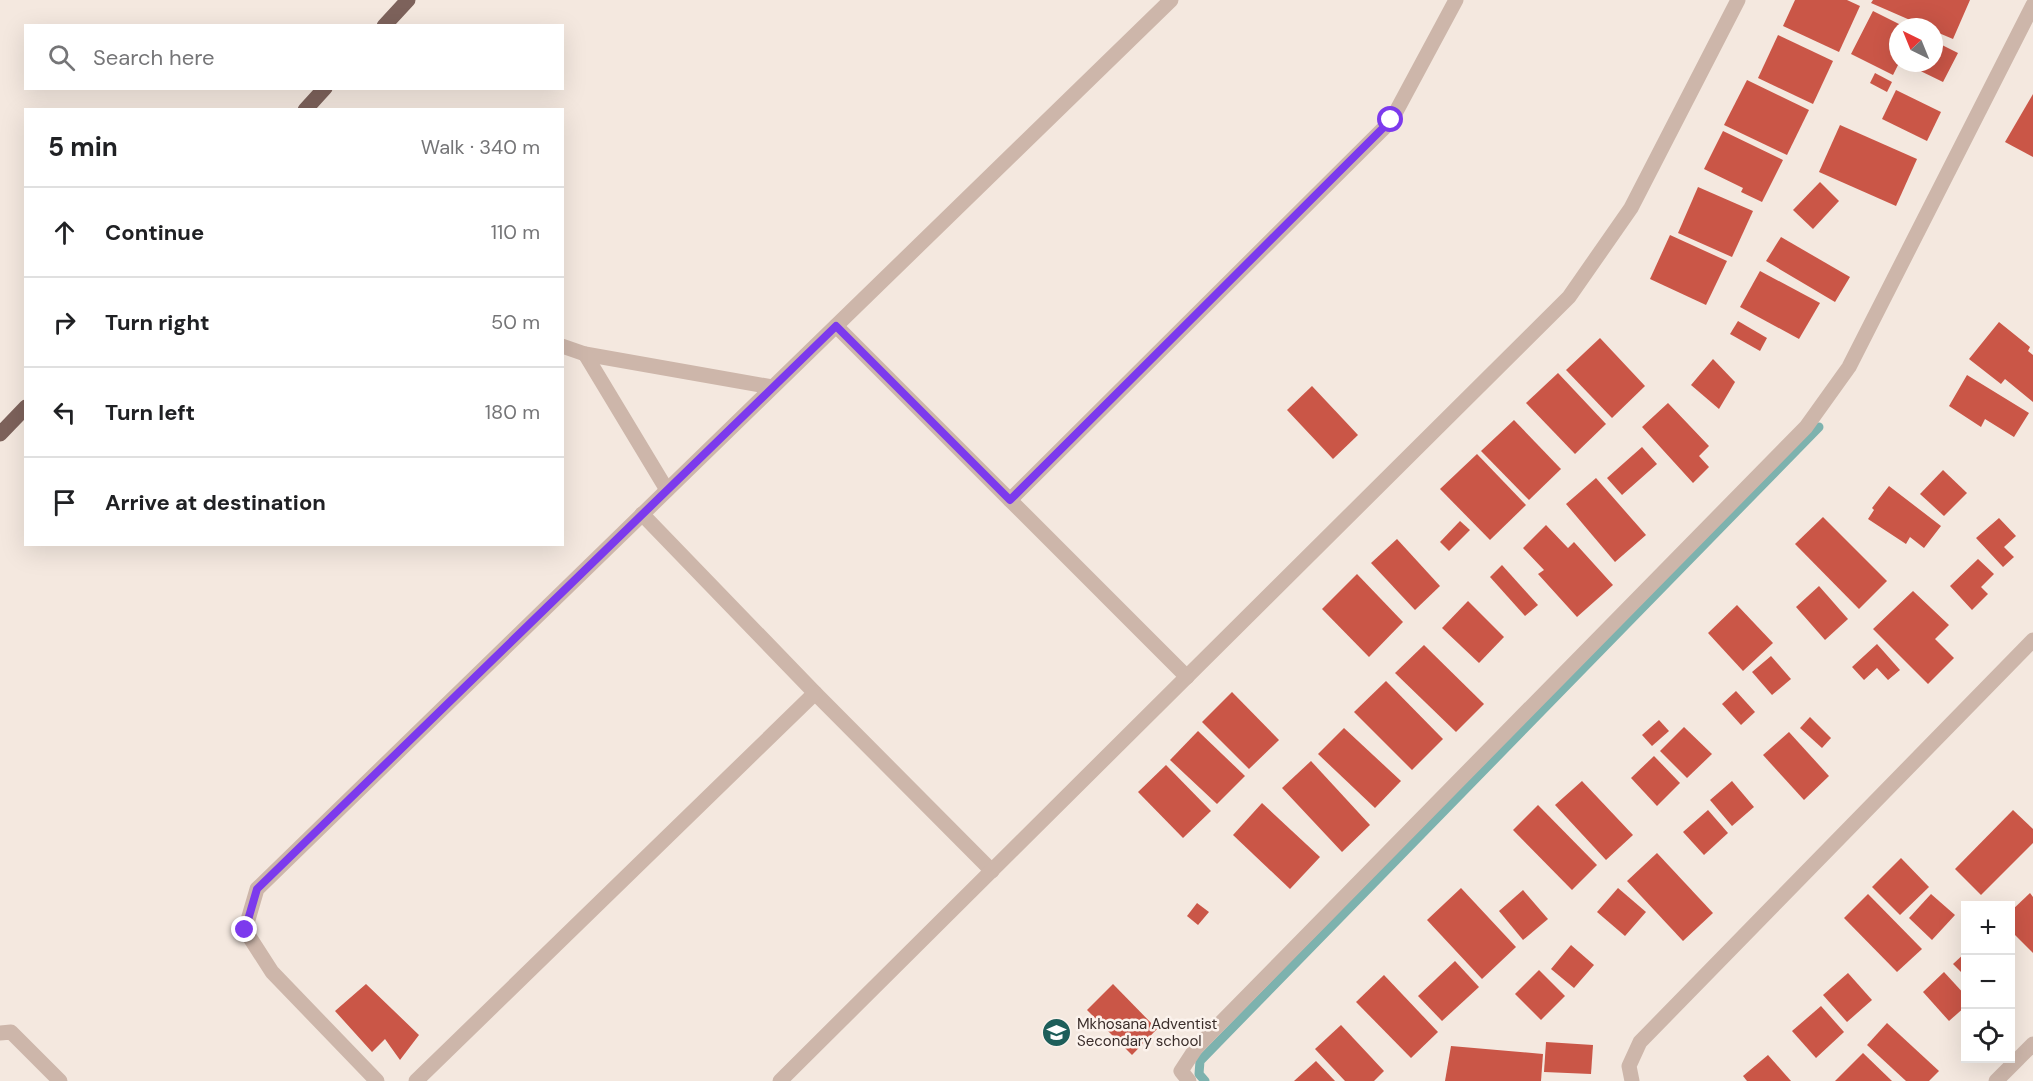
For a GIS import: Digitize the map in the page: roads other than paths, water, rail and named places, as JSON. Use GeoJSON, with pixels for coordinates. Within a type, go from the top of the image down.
{"type":"FeatureCollection","features":[{"type":"Feature","properties":{"kind":"main road"},"geometry":{"type":"LineString","coordinates":[[386,24],[408,0]]}},
{"type":"Feature","properties":{"kind":"main road"},"geometry":{"type":"LineString","coordinates":[[307,108],[323,90]]}},
{"type":"Feature","properties":{"kind":"main road"},"geometry":{"type":"LineString","coordinates":[[0,434],[24,409]]}},
{"type":"Feature","properties":{"kind":"street"},"geometry":{"type":"LineString","coordinates":[[377,1081],[272,972],[245,930],[257,889],[1171,0]]}},
{"type":"Feature","properties":{"kind":"street"},"geometry":{"type":"LineString","coordinates":[[1010,500],[1391,120],[1456,0]]}},
{"type":"Feature","properties":{"kind":"street"},"geometry":{"type":"LineString","coordinates":[[780,1081],[1569,297],[1631,208],[1738,0]]}},
{"type":"Feature","properties":{"kind":"street"},"geometry":{"type":"LineString","coordinates":[[1189,1081],[1181,1071],[1196,1048],[1806,427],[1850,367],[2033,5]]}},
{"type":"Feature","properties":{"kind":"street"},"geometry":{"type":"LineString","coordinates":[[836,326],[1187,677]]}},
{"type":"Feature","properties":{"kind":"street"},"geometry":{"type":"LineString","coordinates":[[564,346],[585,354],[772,387]]}},
{"type":"Feature","properties":{"kind":"street"},"geometry":{"type":"LineString","coordinates":[[585,354],[667,490]]}},
{"type":"Feature","properties":{"kind":"street"},"geometry":{"type":"LineString","coordinates":[[642,514],[814,693],[992,871]]}},
{"type":"Feature","properties":{"kind":"street"},"geometry":{"type":"LineString","coordinates":[[1632,1081],[1629,1066],[1640,1042],[2033,640]]}},
{"type":"Feature","properties":{"kind":"street"},"geometry":{"type":"LineString","coordinates":[[416,1081],[814,693]]}},
{"type":"Feature","properties":{"kind":"street"},"geometry":{"type":"LineString","coordinates":[[0,1033],[11,1032],[60,1081]]}},
{"type":"Feature","properties":{"kind":"street"},"geometry":{"type":"LineString","coordinates":[[1996,1081],[2033,1044]]}},
{"type":"Feature","properties":{"kind":"waterway"},"geometry":{"type":"LineString","coordinates":[[1205,1081],[1199,1074],[1200,1061],[1819,427]]}},
{"type":"Feature","properties":{"kind":"place","name":"Mkhosana Adventist Secondary school"},"geometry":{"type":"Point","coordinates":[1056,1033]}}]}
